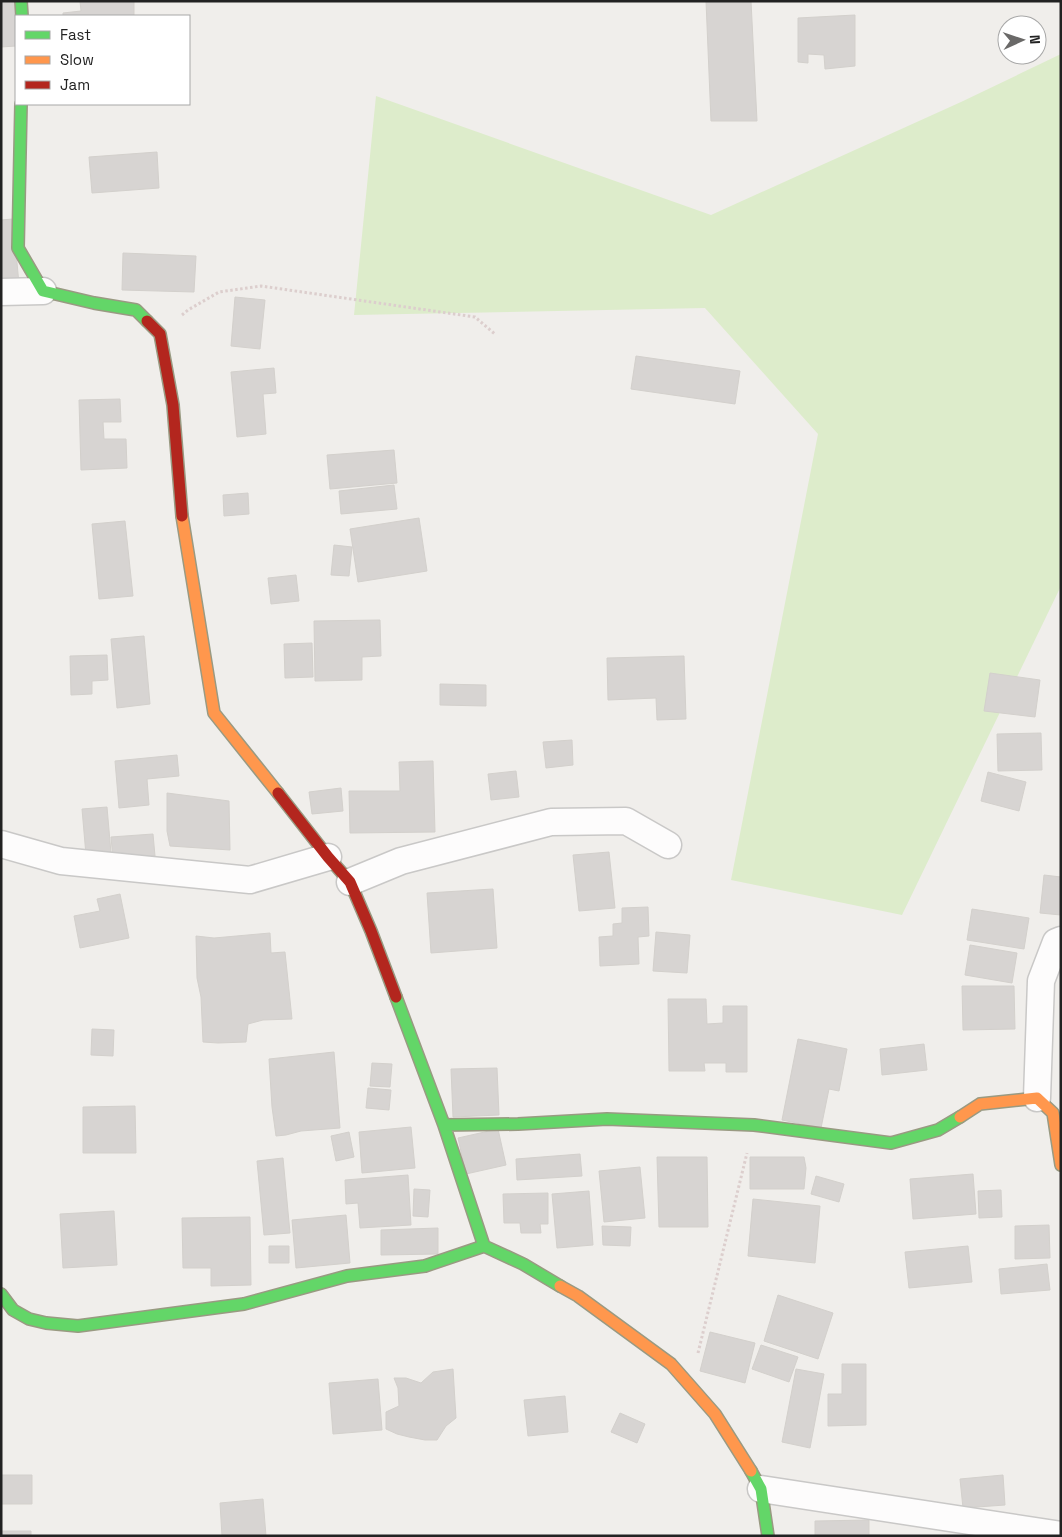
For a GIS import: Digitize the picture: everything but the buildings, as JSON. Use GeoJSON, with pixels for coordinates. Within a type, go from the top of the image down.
{"type":"FeatureCollection","features":[{"type":"Feature","properties":{"kind":"street"},"geometry":{"type":"LineString","coordinates":[[22,1],[22,15]]}},
{"type":"Feature","properties":{"kind":"street"},"geometry":{"type":"LineString","coordinates":[[21,105],[18,248],[43,291]]}},
{"type":"Feature","properties":{"kind":"street"},"geometry":{"type":"LineString","coordinates":[[1,292],[43,291],[94,304],[136,310],[160,334],[173,405],[181,508],[214,713],[350,882],[371,931],[444,1125],[484,1246]]}},
{"type":"Feature","properties":{"kind":"street"},"geometry":{"type":"LineString","coordinates":[[350,882],[401,861],[551,822],[626,822],[668,845]]}},
{"type":"Feature","properties":{"kind":"street"},"geometry":{"type":"LineString","coordinates":[[1,844],[61,861],[250,880],[328,857]]}},
{"type":"Feature","properties":{"kind":"street"},"geometry":{"type":"LineString","coordinates":[[1061,940],[1056,942],[1040,981],[1037,1098],[1053,1113],[1061,1164]]}},
{"type":"Feature","properties":{"kind":"street"},"geometry":{"type":"LineString","coordinates":[[444,1125],[518,1124],[607,1119],[754,1126],[891,1143],[938,1130],[980,1104],[1037,1098]]}},
{"type":"Feature","properties":{"kind":"street"},"geometry":{"type":"LineString","coordinates":[[1,1294],[13,1310],[29,1319],[46,1323],[78,1326],[244,1304],[347,1276],[425,1266],[484,1246],[523,1264],[578,1296],[671,1364],[715,1414],[761,1488],[768,1536]]}},
{"type":"Feature","properties":{"kind":"street"},"geometry":{"type":"LineString","coordinates":[[761,1488],[1061,1535]]}},
{"type":"Feature","properties":{"kind":"path"},"geometry":{"type":"LineString","coordinates":[[160,334],[188,310],[219,292],[262,286],[476,317],[496,335]]}},
{"type":"Feature","properties":{"kind":"path"},"geometry":{"type":"LineString","coordinates":[[690,1386],[754,1126]]}},
{"type":"Feature","properties":{"kind":"green space"},"geometry":{"type":"Polygon","coordinates":[[[1061,54],[1061,586],[902,915],[731,880],[818,434],[705,308],[354,315],[376,96],[711,215],[1038,65],[1047,65],[1047,61],[1061,54]]]}},
{"type":"Feature","properties":{"kind":"traffic: fast"},"geometry":{"type":"LineString","coordinates":[[21,1],[22,15]]}},
{"type":"Feature","properties":{"kind":"traffic: fast"},"geometry":{"type":"LineString","coordinates":[[21,105],[18,248],[43,291],[94,303],[136,310],[147,321]]}},
{"type":"Feature","properties":{"kind":"traffic: fast"},"geometry":{"type":"LineString","coordinates":[[396,997],[444,1125],[484,1246],[523,1264],[560,1286]]}},
{"type":"Feature","properties":{"kind":"traffic: fast"},"geometry":{"type":"LineString","coordinates":[[444,1125],[518,1124],[607,1119],[754,1125],[891,1143],[938,1130],[960,1117]]}},
{"type":"Feature","properties":{"kind":"traffic: fast"},"geometry":{"type":"LineString","coordinates":[[1,1294],[13,1310],[29,1319],[46,1323],[78,1326],[244,1304],[347,1276],[425,1266],[484,1246]]}},
{"type":"Feature","properties":{"kind":"traffic: fast"},"geometry":{"type":"LineString","coordinates":[[751,1471],[761,1489],[768,1536]]}},
{"type":"Feature","properties":{"kind":"traffic: slow"},"geometry":{"type":"LineString","coordinates":[[182,516],[214,713],[278,793]]}},
{"type":"Feature","properties":{"kind":"traffic: slow"},"geometry":{"type":"LineString","coordinates":[[960,1117],[980,1104],[1037,1098],[1053,1113],[1061,1165]]}},
{"type":"Feature","properties":{"kind":"traffic: slow"},"geometry":{"type":"LineString","coordinates":[[560,1286],[578,1296],[671,1364],[715,1414],[751,1471]]}},
{"type":"Feature","properties":{"kind":"traffic: jam"},"geometry":{"type":"LineString","coordinates":[[147,321],[160,334],[173,405],[182,516]]}},
{"type":"Feature","properties":{"kind":"traffic: jam"},"geometry":{"type":"LineString","coordinates":[[278,793],[350,882],[396,997]]}}]}
